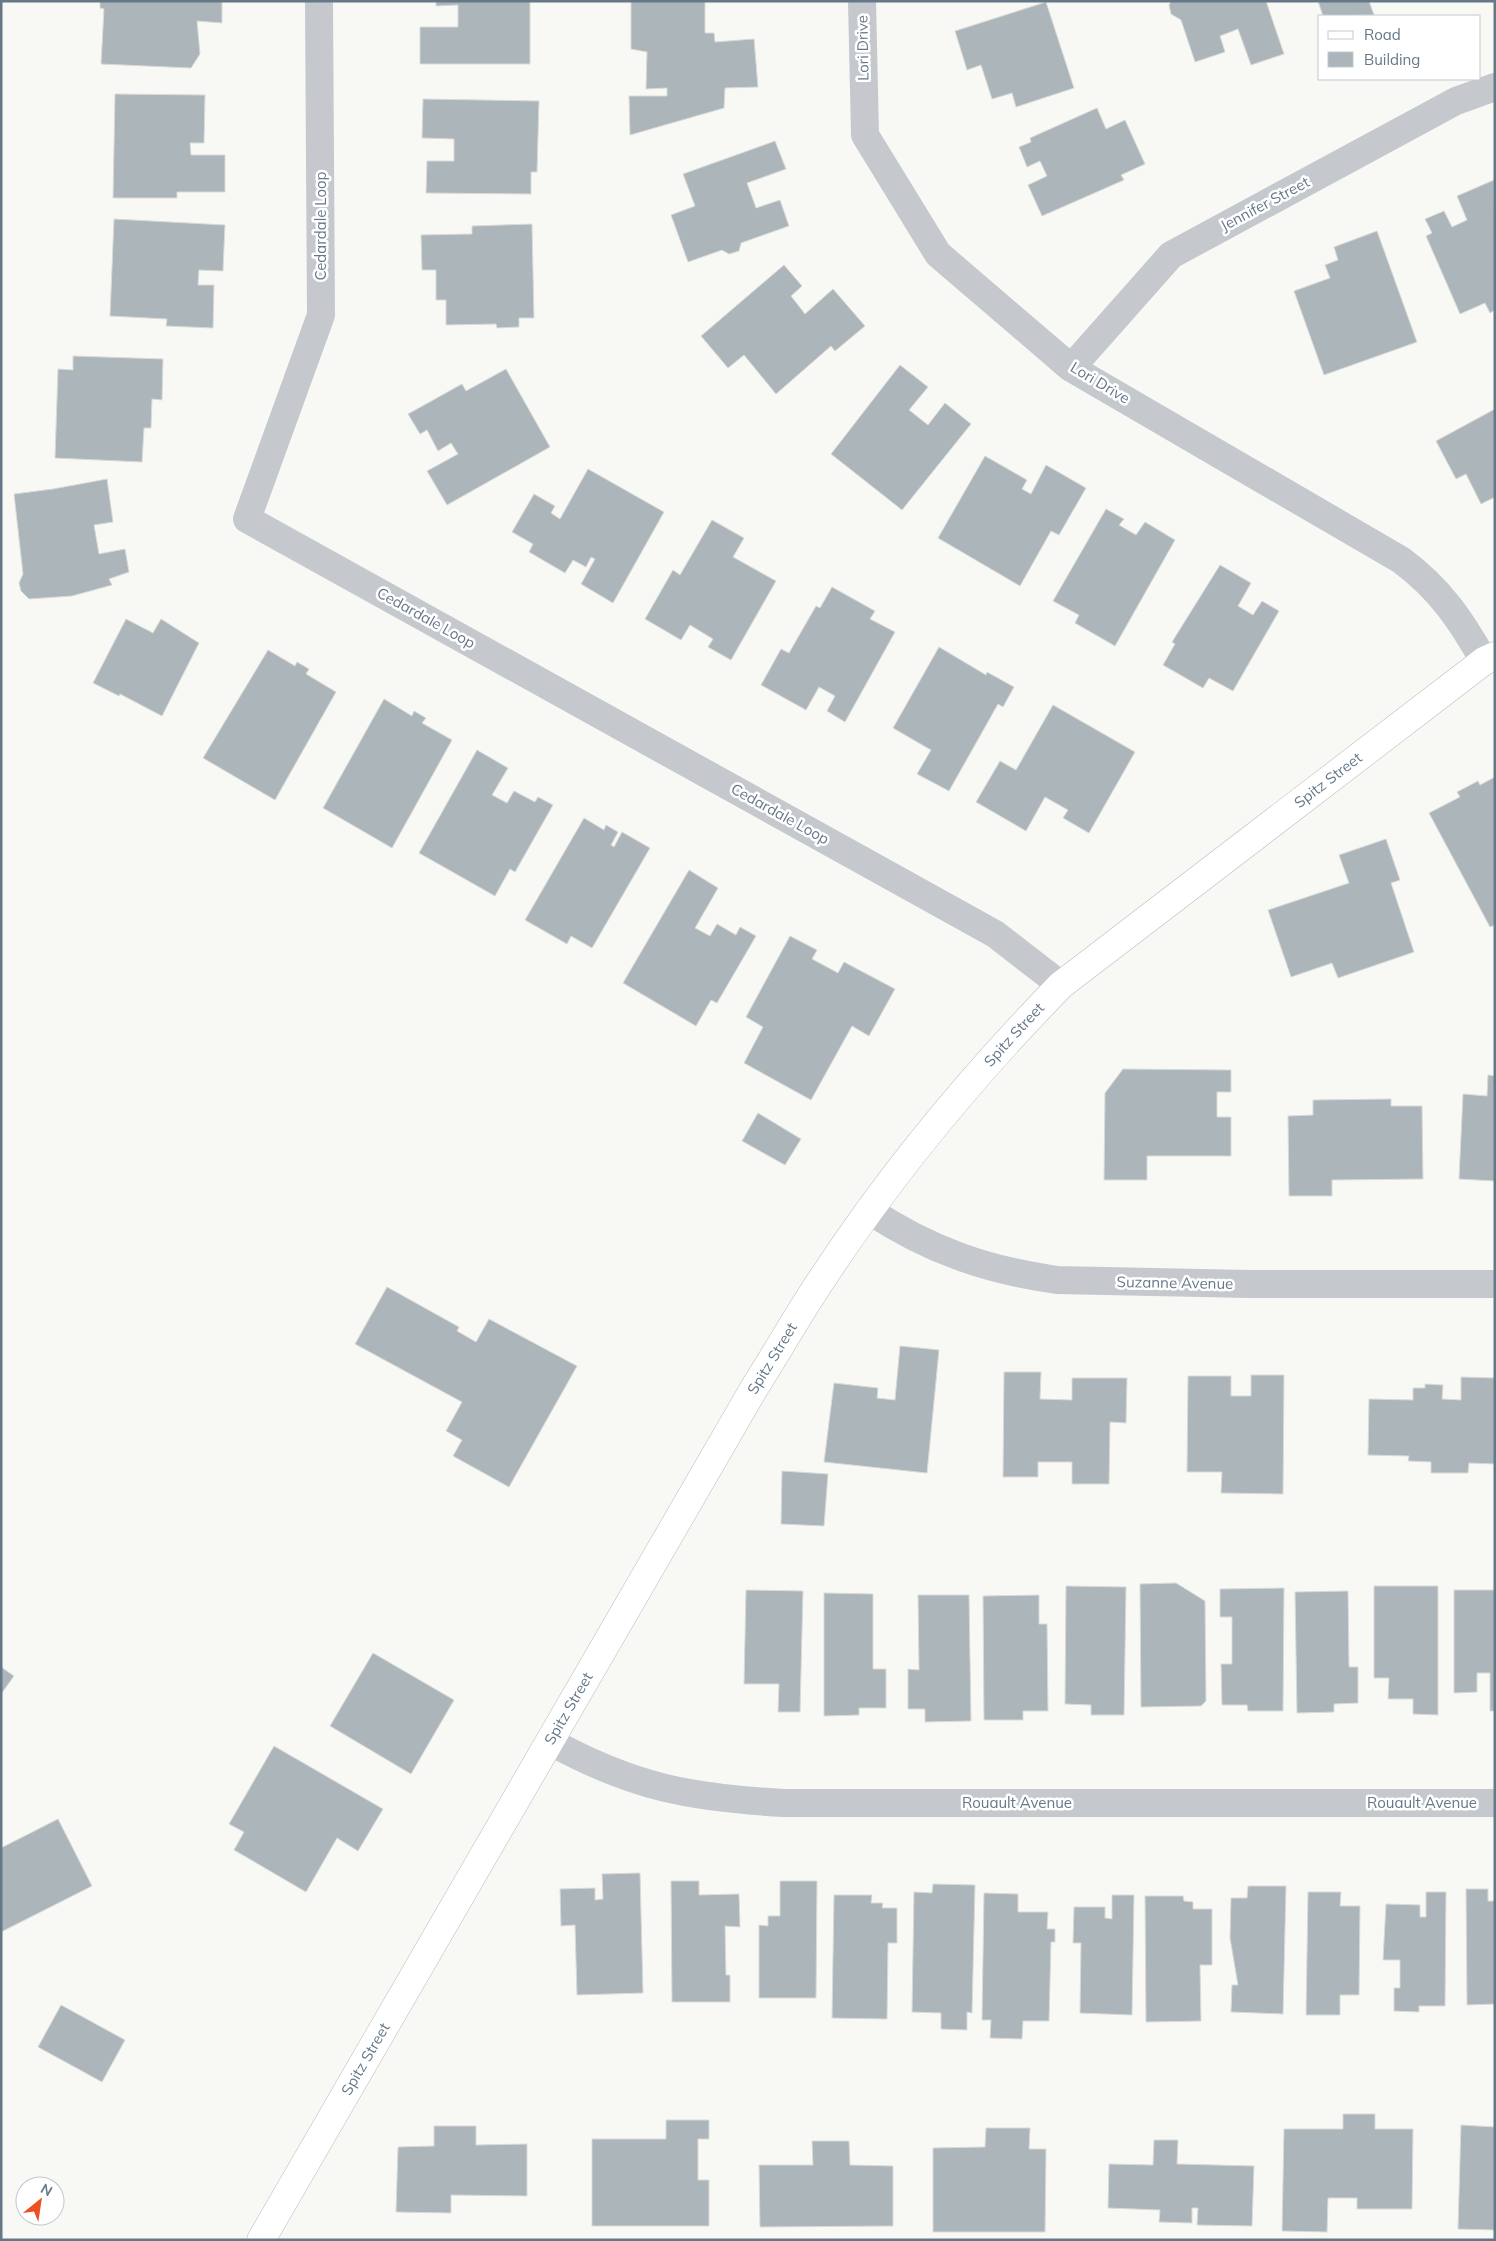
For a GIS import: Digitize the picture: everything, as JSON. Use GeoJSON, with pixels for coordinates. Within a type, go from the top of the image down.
{"type":"FeatureCollection","features":[{"type":"Feature","properties":{"kind":"street","name":"Cedardale Loop"},"geometry":{"type":"LineString","coordinates":[[319,1],[321,315],[247,519],[995,934],[1061,986]]}},
{"type":"Feature","properties":{"kind":"street","name":"Lori Drive"},"geometry":{"type":"LineString","coordinates":[[862,1],[865,135],[938,254],[1071,368],[1402,560],[1420,574],[1456,612],[1490,659]]}},
{"type":"Feature","properties":{"kind":"street","name":"Jennifer Street"},"geometry":{"type":"LineString","coordinates":[[1071,368],[1170,255],[1456,101],[1495,87]]}},
{"type":"Feature","properties":{"kind":"street","name":"Spitz Street"},"geometry":{"type":"LineString","coordinates":[[261,2240],[761,1378],[824,1275],[918,1147],[972,1081],[1061,986],[1490,659]]}},
{"type":"Feature","properties":{"kind":"street","name":"Suzanne Avenue"},"geometry":{"type":"LineString","coordinates":[[870,1211],[902,1232],[964,1260],[1027,1276],[1057,1280],[1249,1284],[1495,1284]]}},
{"type":"Feature","properties":{"kind":"street","name":"Rouault Avenue"},"geometry":{"type":"LineString","coordinates":[[551,1742],[608,1771],[636,1781],[664,1789],[727,1800],[794,1803],[1495,1804]]}},
{"type":"Feature","properties":{"kind":"building"},"geometry":{"type":"Polygon","coordinates":[[[100,1],[222,1],[222,23],[197,21],[200,54],[191,68],[101,64],[104,9],[100,8],[100,1]]]}},
{"type":"Feature","properties":{"kind":"building"},"geometry":{"type":"Polygon","coordinates":[[[436,1],[530,1],[530,64],[420,64],[420,27],[458,27],[458,5],[436,6],[436,1]]]}},
{"type":"Feature","properties":{"kind":"building"},"geometry":{"type":"Polygon","coordinates":[[[631,1],[705,1],[705,33],[714,33],[715,42],[754,39],[758,87],[725,88],[724,108],[630,135],[629,96],[667,96],[667,88],[646,89],[647,52],[631,49],[631,1]]]}},
{"type":"Feature","properties":{"kind":"building"},"geometry":{"type":"Polygon","coordinates":[[[1171,1],[1266,1],[1284,54],[1251,65],[1238,29],[1220,36],[1225,52],[1195,62],[1181,20],[1171,14],[1169,5],[1171,1]]]}},
{"type":"Feature","properties":{"kind":"building"},"geometry":{"type":"Polygon","coordinates":[[[1318,1],[1369,1],[1374,15],[1323,15],[1318,1]]]}},
{"type":"Feature","properties":{"kind":"building"},"geometry":{"type":"Polygon","coordinates":[[[1046,2],[1074,88],[1016,107],[1012,93],[992,99],[981,65],[967,70],[955,31],[1046,2]]]}},
{"type":"Feature","properties":{"kind":"building"},"geometry":{"type":"Polygon","coordinates":[[[115,94],[205,95],[204,143],[190,143],[191,155],[225,155],[225,192],[177,192],[177,198],[113,198],[115,94]]]}},
{"type":"Feature","properties":{"kind":"building"},"geometry":{"type":"Polygon","coordinates":[[[423,99],[539,101],[537,172],[531,172],[531,194],[426,193],[427,161],[454,161],[454,139],[422,138],[423,99]]]}},
{"type":"Feature","properties":{"kind":"building"},"geometry":{"type":"Polygon","coordinates":[[[1097,108],[1106,129],[1125,120],[1145,164],[1121,175],[1124,180],[1042,216],[1028,185],[1047,176],[1040,161],[1027,167],[1019,147],[1031,142],[1030,138],[1097,108]]]}},
{"type":"Feature","properties":{"kind":"building"},"geometry":{"type":"Polygon","coordinates":[[[775,141],[786,169],[747,183],[756,208],[780,200],[789,226],[741,243],[739,251],[729,254],[722,250],[688,262],[671,215],[695,206],[683,174],[775,141]]]}},
{"type":"Feature","properties":{"kind":"building"},"geometry":{"type":"Polygon","coordinates":[[[1494,180],[1495,310],[1490,313],[1485,303],[1460,314],[1426,236],[1432,233],[1425,219],[1444,211],[1452,227],[1467,220],[1457,196],[1494,180]]]}},
{"type":"Feature","properties":{"kind":"building"},"geometry":{"type":"Polygon","coordinates":[[[114,219],[225,225],[223,271],[199,270],[198,285],[214,285],[213,328],[166,326],[167,319],[110,316],[114,219]]]}},
{"type":"Feature","properties":{"kind":"building"},"geometry":{"type":"Polygon","coordinates":[[[532,224],[534,318],[519,318],[519,327],[497,328],[496,324],[446,325],[446,300],[436,300],[436,270],[422,270],[421,235],[472,234],[472,226],[532,224]]]}},
{"type":"Feature","properties":{"kind":"building"},"geometry":{"type":"Polygon","coordinates":[[[1377,231],[1417,342],[1324,375],[1294,291],[1330,278],[1325,265],[1338,260],[1334,247],[1377,231]]]}},
{"type":"Feature","properties":{"kind":"building"},"geometry":{"type":"Polygon","coordinates":[[[784,265],[802,286],[791,296],[805,314],[833,289],[865,326],[835,351],[831,346],[776,394],[744,355],[728,368],[701,336],[784,265]]]}},
{"type":"Feature","properties":{"kind":"building"},"geometry":{"type":"Polygon","coordinates":[[[73,356],[163,359],[162,400],[152,399],[151,428],[144,428],[142,462],[55,458],[58,369],[73,370],[73,356]]]}},
{"type":"Feature","properties":{"kind":"building"},"geometry":{"type":"Polygon","coordinates":[[[900,365],[928,387],[909,410],[928,425],[945,403],[971,424],[902,510],[831,454],[900,365]]]}},
{"type":"Feature","properties":{"kind":"building"},"geometry":{"type":"Polygon","coordinates":[[[506,369],[550,447],[447,505],[427,471],[458,454],[451,443],[438,451],[427,430],[420,434],[408,414],[462,384],[466,391],[506,369]]]}},
{"type":"Feature","properties":{"kind":"building"},"geometry":{"type":"Polygon","coordinates":[[[1495,409],[1495,497],[1481,504],[1466,474],[1456,479],[1436,441],[1495,409]]]}},
{"type":"Feature","properties":{"kind":"building"},"geometry":{"type":"Polygon","coordinates":[[[985,456],[1027,480],[1022,489],[1031,494],[1046,465],[1086,488],[1059,535],[1051,531],[1020,586],[938,538],[985,456]]]}},
{"type":"Feature","properties":{"kind":"building"},"geometry":{"type":"Polygon","coordinates":[[[588,469],[664,512],[613,603],[581,584],[595,559],[591,557],[586,567],[573,560],[565,573],[529,552],[533,544],[512,532],[534,494],[555,506],[551,513],[560,519],[588,469]]]}},
{"type":"Feature","properties":{"kind":"building"},"geometry":{"type":"Polygon","coordinates":[[[107,479],[113,522],[94,525],[99,554],[125,549],[129,572],[109,579],[112,585],[72,596],[29,599],[21,591],[19,583],[23,574],[14,494],[107,479]]]}},
{"type":"Feature","properties":{"kind":"building"},"geometry":{"type":"Polygon","coordinates":[[[1106,509],[1124,519],[1119,525],[1136,535],[1145,522],[1175,540],[1115,646],[1075,623],[1079,615],[1053,601],[1106,509]]]}},
{"type":"Feature","properties":{"kind":"building"},"geometry":{"type":"Polygon","coordinates":[[[712,520],[744,538],[733,557],[776,581],[731,660],[708,647],[713,639],[690,625],[681,640],[645,619],[673,570],[680,575],[712,520]]]}},
{"type":"Feature","properties":{"kind":"building"},"geometry":{"type":"Polygon","coordinates":[[[1220,565],[1251,583],[1238,606],[1253,615],[1262,601],[1279,611],[1233,691],[1209,678],[1203,688],[1163,665],[1175,644],[1172,642],[1220,565]]]}},
{"type":"Feature","properties":{"kind":"building"},"geometry":{"type":"Polygon","coordinates":[[[832,587],[875,611],[870,619],[895,632],[845,722],[827,711],[835,696],[819,687],[806,710],[761,685],[781,649],[789,653],[816,606],[820,608],[832,587]]]}},
{"type":"Feature","properties":{"kind":"building"},"geometry":{"type":"Polygon","coordinates":[[[126,619],[153,633],[161,619],[199,643],[162,716],[120,694],[119,696],[93,683],[126,619]]]}},
{"type":"Feature","properties":{"kind":"building"},"geometry":{"type":"Polygon","coordinates":[[[939,647],[986,675],[987,672],[1014,687],[1003,707],[998,704],[949,791],[917,774],[931,750],[893,728],[939,647]]]}},
{"type":"Feature","properties":{"kind":"building"},"geometry":{"type":"Polygon","coordinates":[[[268,650],[295,666],[297,662],[309,669],[306,674],[336,692],[275,800],[203,758],[268,650]]]}},
{"type":"Feature","properties":{"kind":"building"},"geometry":{"type":"Polygon","coordinates":[[[384,699],[412,716],[414,711],[426,718],[422,723],[452,740],[392,848],[323,808],[384,699]]]}},
{"type":"Feature","properties":{"kind":"building"},"geometry":{"type":"Polygon","coordinates":[[[1053,705],[1135,752],[1089,833],[1063,818],[1068,810],[1045,797],[1026,831],[976,802],[1000,761],[1016,770],[1053,705]]]}},
{"type":"Feature","properties":{"kind":"building"},"geometry":{"type":"Polygon","coordinates":[[[477,750],[508,768],[492,795],[507,803],[514,791],[535,802],[538,797],[553,805],[515,872],[510,869],[495,896],[419,853],[477,750]]]}},
{"type":"Feature","properties":{"kind":"building"},"geometry":{"type":"Polygon","coordinates":[[[1495,777],[1495,925],[1490,927],[1429,813],[1460,797],[1457,792],[1478,781],[1480,785],[1495,777]]]}},
{"type":"Feature","properties":{"kind":"building"},"geometry":{"type":"Polygon","coordinates":[[[584,818],[604,830],[606,825],[618,832],[611,845],[614,847],[622,832],[650,848],[592,948],[571,936],[567,944],[525,920],[584,818]]]}},
{"type":"Feature","properties":{"kind":"building"},"geometry":{"type":"Polygon","coordinates":[[[1386,839],[1400,880],[1391,883],[1414,952],[1338,978],[1332,963],[1291,977],[1268,910],[1349,883],[1339,855],[1386,839]]]}},
{"type":"Feature","properties":{"kind":"building"},"geometry":{"type":"Polygon","coordinates":[[[689,870],[718,888],[695,928],[710,936],[717,924],[736,935],[740,927],[756,936],[717,1003],[711,1000],[696,1026],[623,983],[689,870]]]}},
{"type":"Feature","properties":{"kind":"building"},"geometry":{"type":"Polygon","coordinates":[[[790,936],[817,950],[812,959],[838,973],[844,962],[895,989],[869,1036],[852,1026],[811,1100],[744,1063],[763,1027],[746,1017],[790,936]]]}},
{"type":"Feature","properties":{"kind":"building"},"geometry":{"type":"Polygon","coordinates":[[[1123,1069],[1231,1070],[1231,1092],[1217,1092],[1217,1117],[1231,1117],[1231,1156],[1147,1156],[1147,1180],[1104,1180],[1105,1093],[1123,1069]]]}},
{"type":"Feature","properties":{"kind":"building"},"geometry":{"type":"Polygon","coordinates":[[[1488,1075],[1495,1076],[1495,1181],[1459,1179],[1463,1094],[1487,1096],[1488,1075]]]}},
{"type":"Feature","properties":{"kind":"building"},"geometry":{"type":"Polygon","coordinates":[[[1391,1099],[1391,1106],[1422,1106],[1423,1179],[1332,1180],[1332,1196],[1289,1196],[1288,1116],[1313,1115],[1313,1100],[1391,1099]]]}},
{"type":"Feature","properties":{"kind":"building"},"geometry":{"type":"Polygon","coordinates":[[[758,1113],[801,1139],[785,1165],[742,1141],[758,1113]]]}},
{"type":"Feature","properties":{"kind":"building"},"geometry":{"type":"Polygon","coordinates":[[[387,1287],[459,1327],[457,1331],[476,1342],[489,1319],[577,1366],[509,1487],[453,1456],[462,1440],[446,1431],[462,1402],[355,1344],[387,1287]]]}},
{"type":"Feature","properties":{"kind":"building"},"geometry":{"type":"Polygon","coordinates":[[[900,1346],[939,1350],[927,1473],[824,1462],[834,1383],[878,1388],[877,1398],[895,1400],[900,1346]]]}},
{"type":"Feature","properties":{"kind":"building"},"geometry":{"type":"Polygon","coordinates":[[[1004,1372],[1041,1372],[1040,1399],[1072,1400],[1072,1378],[1127,1378],[1126,1423],[1110,1422],[1109,1484],[1072,1484],[1072,1462],[1038,1462],[1038,1477],[1003,1477],[1004,1372]]]}},
{"type":"Feature","properties":{"kind":"building"},"geometry":{"type":"Polygon","coordinates":[[[1251,1375],[1284,1375],[1283,1494],[1221,1493],[1222,1472],[1187,1472],[1188,1376],[1231,1376],[1231,1396],[1251,1396],[1251,1375]]]}},
{"type":"Feature","properties":{"kind":"building"},"geometry":{"type":"Polygon","coordinates":[[[1461,1377],[1495,1378],[1495,1464],[1469,1463],[1468,1473],[1431,1473],[1431,1462],[1408,1461],[1409,1456],[1368,1455],[1369,1399],[1413,1400],[1413,1388],[1425,1388],[1425,1384],[1443,1385],[1442,1399],[1461,1400],[1461,1377]]]}},
{"type":"Feature","properties":{"kind":"building"},"geometry":{"type":"Polygon","coordinates":[[[782,1471],[828,1474],[824,1526],[781,1524],[782,1471]]]}},
{"type":"Feature","properties":{"kind":"building"},"geometry":{"type":"Polygon","coordinates":[[[1176,1583],[1205,1601],[1206,1701],[1201,1706],[1141,1707],[1140,1584],[1176,1583]]]}},
{"type":"Feature","properties":{"kind":"building"},"geometry":{"type":"Polygon","coordinates":[[[1066,1586],[1126,1587],[1124,1715],[1091,1715],[1091,1705],[1065,1704],[1066,1586]]]}},
{"type":"Feature","properties":{"kind":"building"},"geometry":{"type":"Polygon","coordinates":[[[1374,1586],[1438,1586],[1438,1715],[1413,1714],[1413,1699],[1388,1699],[1389,1678],[1374,1678],[1374,1586]]]}},
{"type":"Feature","properties":{"kind":"building"},"geometry":{"type":"Polygon","coordinates":[[[1284,1588],[1283,1711],[1248,1711],[1247,1705],[1222,1705],[1221,1664],[1232,1664],[1232,1617],[1220,1617],[1220,1589],[1284,1588]]]}},
{"type":"Feature","properties":{"kind":"building"},"geometry":{"type":"Polygon","coordinates":[[[746,1590],[803,1591],[800,1712],[778,1712],[779,1684],[744,1684],[746,1590]]]}},
{"type":"Feature","properties":{"kind":"building"},"geometry":{"type":"Polygon","coordinates":[[[1454,1590],[1495,1590],[1495,1711],[1490,1711],[1490,1673],[1477,1673],[1477,1692],[1454,1693],[1454,1590]]]}},
{"type":"Feature","properties":{"kind":"building"},"geometry":{"type":"Polygon","coordinates":[[[1348,1591],[1349,1667],[1358,1667],[1358,1703],[1334,1704],[1334,1712],[1297,1713],[1295,1592],[1348,1591]]]}},
{"type":"Feature","properties":{"kind":"building"},"geometry":{"type":"Polygon","coordinates":[[[824,1593],[873,1594],[873,1669],[886,1669],[886,1708],[859,1708],[859,1715],[824,1716],[824,1593]]]}},
{"type":"Feature","properties":{"kind":"building"},"geometry":{"type":"Polygon","coordinates":[[[918,1595],[969,1595],[971,1721],[925,1722],[925,1709],[908,1709],[908,1669],[919,1670],[918,1595]]]}},
{"type":"Feature","properties":{"kind":"building"},"geometry":{"type":"Polygon","coordinates":[[[1039,1595],[1039,1624],[1047,1624],[1048,1711],[1023,1711],[1023,1720],[984,1720],[983,1596],[1039,1595]]]}},
{"type":"Feature","properties":{"kind":"building"},"geometry":{"type":"Polygon","coordinates":[[[373,1653],[454,1700],[411,1774],[330,1726],[373,1653]]]}},
{"type":"Feature","properties":{"kind":"building"},"geometry":{"type":"Polygon","coordinates":[[[1,1667],[14,1676],[1,1694],[1,1667]]]}},
{"type":"Feature","properties":{"kind":"building"},"geometry":{"type":"Polygon","coordinates":[[[274,1746],[383,1809],[358,1851],[337,1838],[306,1892],[234,1850],[244,1832],[229,1824],[274,1746]]]}},
{"type":"Feature","properties":{"kind":"building"},"geometry":{"type":"Polygon","coordinates":[[[58,1819],[92,1886],[1,1932],[1,1848],[58,1819]]]}},
{"type":"Feature","properties":{"kind":"building"},"geometry":{"type":"Polygon","coordinates":[[[640,1873],[643,1993],[577,1995],[575,1925],[561,1926],[560,1889],[595,1888],[595,1900],[603,1899],[602,1874],[640,1873]]]}},
{"type":"Feature","properties":{"kind":"building"},"geometry":{"type":"Polygon","coordinates":[[[671,1881],[699,1881],[699,1895],[739,1894],[740,1927],[725,1926],[726,1975],[730,1975],[730,2002],[672,2002],[671,1881]]]}},
{"type":"Feature","properties":{"kind":"building"},"geometry":{"type":"Polygon","coordinates":[[[780,1881],[817,1881],[816,1998],[759,1998],[759,1925],[768,1926],[768,1916],[780,1916],[780,1881]]]}},
{"type":"Feature","properties":{"kind":"building"},"geometry":{"type":"Polygon","coordinates":[[[933,1884],[975,1885],[972,2013],[967,2012],[967,2030],[941,2029],[941,2013],[912,2012],[914,1892],[932,1893],[933,1884]]]}},
{"type":"Feature","properties":{"kind":"building"},"geometry":{"type":"Polygon","coordinates":[[[1248,1886],[1286,1886],[1283,2014],[1231,2012],[1232,1985],[1238,1985],[1230,1938],[1231,1898],[1247,1898],[1248,1886]]]}},
{"type":"Feature","properties":{"kind":"building"},"geometry":{"type":"Polygon","coordinates":[[[1466,1889],[1488,1889],[1488,1901],[1495,1901],[1495,2004],[1467,2005],[1466,1889]]]}},
{"type":"Feature","properties":{"kind":"building"},"geometry":{"type":"Polygon","coordinates":[[[1308,1892],[1341,1892],[1340,1906],[1360,1906],[1359,1995],[1340,1995],[1340,2015],[1306,2015],[1308,1892]]]}},
{"type":"Feature","properties":{"kind":"building"},"geometry":{"type":"Polygon","coordinates":[[[1426,1892],[1446,1892],[1445,2006],[1419,2006],[1419,2012],[1394,2011],[1394,1988],[1400,1988],[1400,1960],[1383,1960],[1386,1904],[1420,1905],[1420,1917],[1426,1917],[1426,1892]]]}},
{"type":"Feature","properties":{"kind":"building"},"geometry":{"type":"Polygon","coordinates":[[[984,1893],[1018,1894],[1018,1912],[1048,1912],[1047,1929],[1055,1929],[1055,1942],[1051,1942],[1049,2021],[1023,2021],[1022,2039],[990,2038],[991,2020],[982,2020],[984,1893]]]}},
{"type":"Feature","properties":{"kind":"building"},"geometry":{"type":"Polygon","coordinates":[[[834,1895],[872,1895],[871,1903],[883,1903],[882,1908],[897,1908],[897,1943],[888,1943],[887,2019],[832,2018],[834,1895]]]}},
{"type":"Feature","properties":{"kind":"building"},"geometry":{"type":"Polygon","coordinates":[[[1112,1895],[1134,1895],[1132,2015],[1080,2013],[1081,1943],[1073,1943],[1074,1907],[1105,1907],[1105,1918],[1112,1919],[1112,1895]]]}},
{"type":"Feature","properties":{"kind":"building"},"geometry":{"type":"Polygon","coordinates":[[[1145,1896],[1183,1896],[1184,1901],[1193,1902],[1193,1909],[1212,1909],[1212,1965],[1200,1965],[1201,2021],[1146,2022],[1145,1896]]]}},
{"type":"Feature","properties":{"kind":"building"},"geometry":{"type":"Polygon","coordinates":[[[61,2005],[125,2040],[102,2082],[38,2047],[61,2005]]]}},
{"type":"Feature","properties":{"kind":"building"},"geometry":{"type":"Polygon","coordinates":[[[1343,2114],[1375,2114],[1375,2129],[1413,2129],[1412,2209],[1357,2209],[1357,2198],[1328,2198],[1327,2232],[1282,2231],[1284,2129],[1343,2129],[1343,2114]]]}},
{"type":"Feature","properties":{"kind":"building"},"geometry":{"type":"Polygon","coordinates":[[[666,2120],[709,2120],[709,2139],[698,2139],[698,2180],[709,2180],[709,2226],[592,2226],[592,2139],[666,2139],[666,2120]]]}},
{"type":"Feature","properties":{"kind":"building"},"geometry":{"type":"Polygon","coordinates":[[[1461,2125],[1495,2127],[1495,2230],[1458,2229],[1461,2125]]]}},
{"type":"Feature","properties":{"kind":"building"},"geometry":{"type":"Polygon","coordinates":[[[434,2126],[476,2126],[476,2145],[527,2144],[527,2196],[451,2195],[451,2213],[396,2212],[398,2147],[434,2146],[434,2126]]]}},
{"type":"Feature","properties":{"kind":"building"},"geometry":{"type":"Polygon","coordinates":[[[986,2128],[1030,2128],[1029,2149],[1046,2149],[1045,2232],[933,2232],[933,2148],[985,2147],[986,2128]]]}},
{"type":"Feature","properties":{"kind":"building"},"geometry":{"type":"Polygon","coordinates":[[[1154,2140],[1178,2140],[1177,2164],[1254,2166],[1252,2226],[1197,2225],[1198,2208],[1192,2208],[1192,2223],[1159,2222],[1160,2210],[1108,2208],[1109,2164],[1153,2165],[1154,2140]]]}},
{"type":"Feature","properties":{"kind":"building"},"geometry":{"type":"Polygon","coordinates":[[[812,2141],[849,2141],[850,2165],[893,2166],[893,2226],[760,2227],[759,2165],[813,2165],[812,2141]]]}}]}
